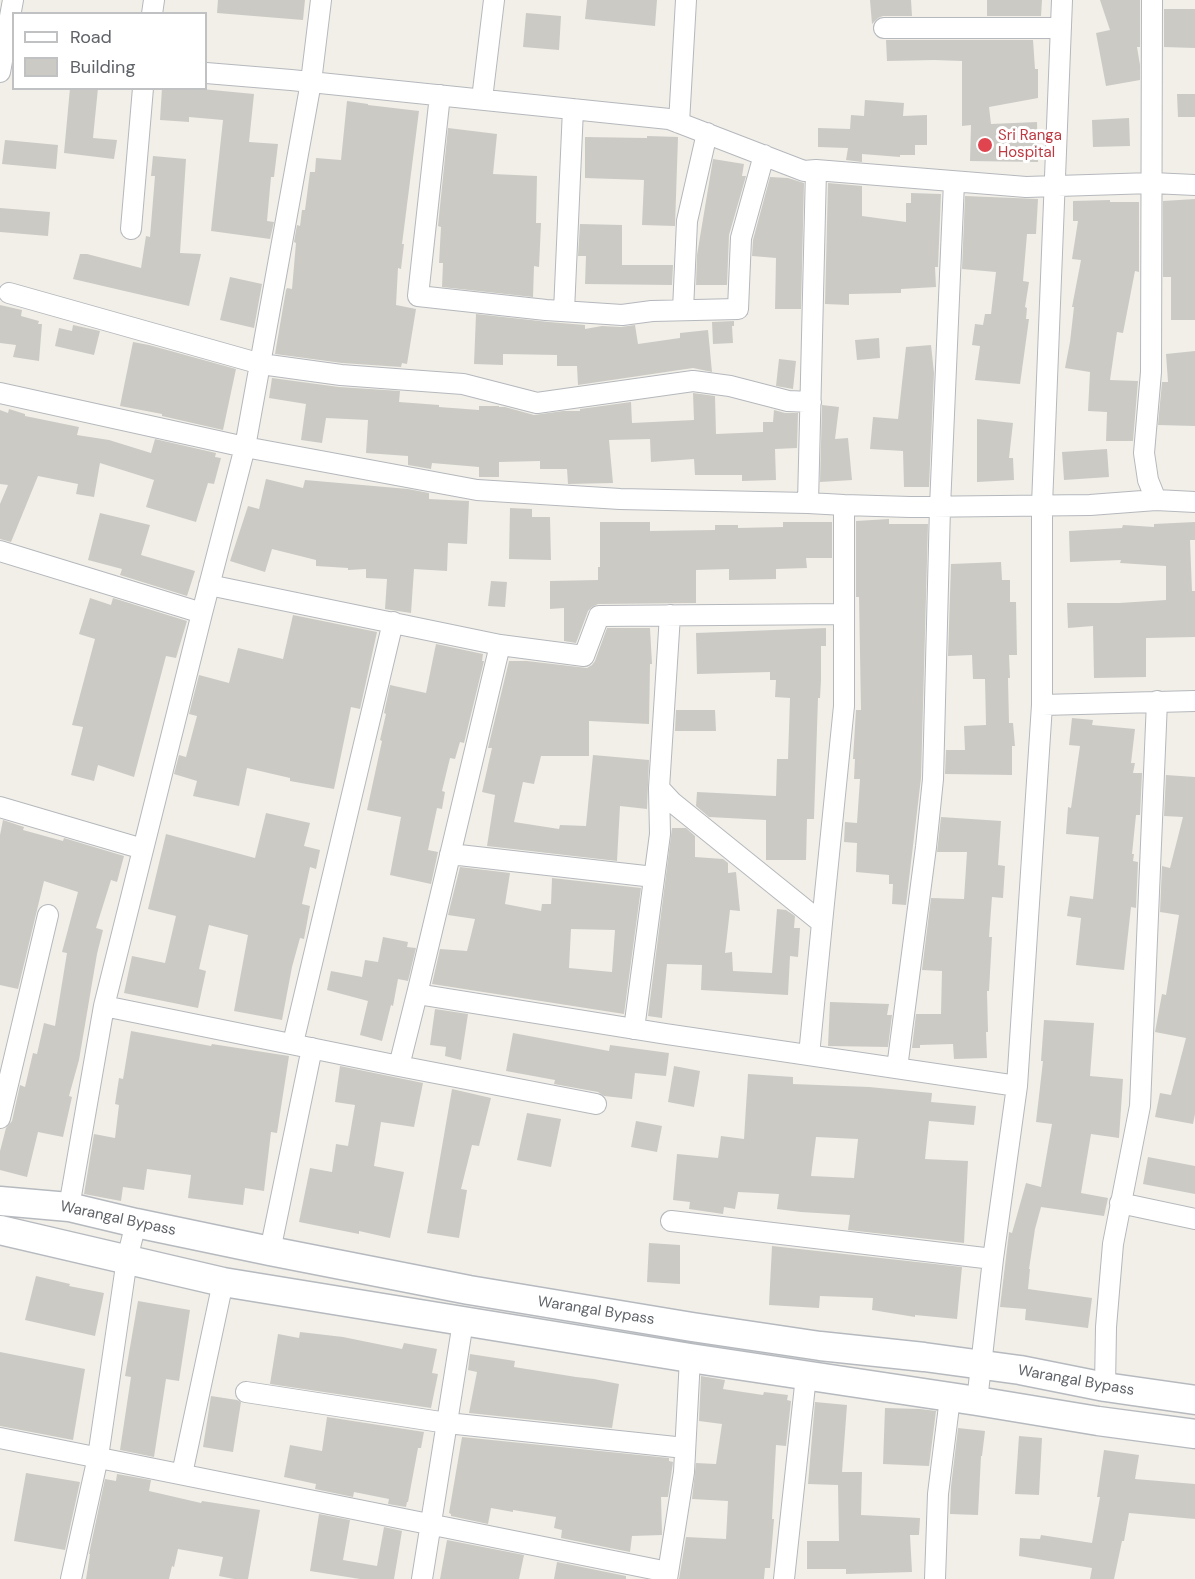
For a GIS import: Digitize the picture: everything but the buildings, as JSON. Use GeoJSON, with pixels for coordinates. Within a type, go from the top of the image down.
{"type":"FeatureCollection","features":[{"type":"Feature","properties":{"kind":"main road","name":"Warangal Bypass"},"geometry":{"type":"LineString","coordinates":[[0,1201],[69,1207],[270,1251],[469,1290],[692,1327],[820,1346],[982,1365],[1195,1400]]}},
{"type":"Feature","properties":{"kind":"main road"},"geometry":{"type":"LineString","coordinates":[[0,1230],[224,1282],[1098,1422],[1195,1434]]}},
{"type":"Feature","properties":{"kind":"street"},"geometry":{"type":"LineString","coordinates":[[4,63],[13,0]]}},
{"type":"Feature","properties":{"kind":"street"},"geometry":{"type":"LineString","coordinates":[[69,1207],[104,1006],[245,447],[312,82],[321,0]]}},
{"type":"Feature","properties":{"kind":"street"},"geometry":{"type":"LineString","coordinates":[[482,99],[494,0]]}},
{"type":"Feature","properties":{"kind":"street"},"geometry":{"type":"LineString","coordinates":[[679,123],[686,0]]}},
{"type":"Feature","properties":{"kind":"street"},"geometry":{"type":"LineString","coordinates":[[934,1579],[938,1494],[964,1400],[982,1365],[993,1259],[1017,1086],[1042,705],[1042,506],[1062,0]]}},
{"type":"Feature","properties":{"kind":"street"},"geometry":{"type":"LineString","coordinates":[[1152,0],[1151,372],[1144,453],[1148,480],[1156,500]]}},
{"type":"Feature","properties":{"kind":"street"},"geometry":{"type":"LineString","coordinates":[[884,28],[1061,28]]}},
{"type":"Feature","properties":{"kind":"street"},"geometry":{"type":"LineString","coordinates":[[207,73],[669,119],[804,171],[816,170],[1026,188],[1152,183],[1195,184]]}},
{"type":"Feature","properties":{"kind":"street"},"geometry":{"type":"LineString","coordinates":[[131,229],[144,90]]}},
{"type":"Feature","properties":{"kind":"street"},"geometry":{"type":"LineString","coordinates":[[440,95],[418,296],[622,315],[652,311],[738,309],[741,238],[764,155]]}},
{"type":"Feature","properties":{"kind":"street"},"geometry":{"type":"LineString","coordinates":[[564,311],[573,109]]}},
{"type":"Feature","properties":{"kind":"street"},"geometry":{"type":"LineString","coordinates":[[683,310],[687,221],[707,134]]}},
{"type":"Feature","properties":{"kind":"street"},"geometry":{"type":"LineString","coordinates":[[808,503],[816,170]]}},
{"type":"Feature","properties":{"kind":"street"},"geometry":{"type":"LineString","coordinates":[[897,1068],[933,779],[940,507],[954,182]]}},
{"type":"Feature","properties":{"kind":"street"},"geometry":{"type":"LineString","coordinates":[[9,293],[261,364],[341,375],[463,384],[537,403],[693,381],[730,386],[788,401],[811,402]]}},
{"type":"Feature","properties":{"kind":"street"},"geometry":{"type":"LineString","coordinates":[[0,393],[245,447],[477,490],[620,499],[940,507],[1090,505],[1156,500],[1195,502]]}},
{"type":"Feature","properties":{"kind":"street"},"geometry":{"type":"LineString","coordinates":[[809,1055],[844,706],[844,505]]}},
{"type":"Feature","properties":{"kind":"street"},"geometry":{"type":"LineString","coordinates":[[0,551],[202,613]]}},
{"type":"Feature","properties":{"kind":"street"},"geometry":{"type":"LineString","coordinates":[[209,585],[500,645],[584,656],[599,616],[844,614]]}},
{"type":"Feature","properties":{"kind":"street"},"geometry":{"type":"LineString","coordinates":[[634,1029],[660,834],[659,788],[670,615]]}},
{"type":"Feature","properties":{"kind":"street"},"geometry":{"type":"LineString","coordinates":[[270,1251],[303,1046],[393,622]]}},
{"type":"Feature","properties":{"kind":"street"},"geometry":{"type":"LineString","coordinates":[[399,1066],[500,645]]}},
{"type":"Feature","properties":{"kind":"street"},"geometry":{"type":"LineString","coordinates":[[1105,1387],[1106,1327],[1113,1244],[1140,1106],[1157,701]]}},
{"type":"Feature","properties":{"kind":"street"},"geometry":{"type":"LineString","coordinates":[[1042,705],[1195,701]]}},
{"type":"Feature","properties":{"kind":"street"},"geometry":{"type":"LineString","coordinates":[[659,788],[672,802],[822,923]]}},
{"type":"Feature","properties":{"kind":"street"},"geometry":{"type":"LineString","coordinates":[[0,807],[143,849]]}},
{"type":"Feature","properties":{"kind":"street"},"geometry":{"type":"LineString","coordinates":[[450,854],[654,877]]}},
{"type":"Feature","properties":{"kind":"street"},"geometry":{"type":"LineString","coordinates":[[0,1118],[48,915]]}},
{"type":"Feature","properties":{"kind":"street"},"geometry":{"type":"LineString","coordinates":[[417,994],[1017,1086]]}},
{"type":"Feature","properties":{"kind":"street"},"geometry":{"type":"LineString","coordinates":[[104,1006],[596,1104]]}},
{"type":"Feature","properties":{"kind":"street"},"geometry":{"type":"LineString","coordinates":[[1120,1203],[1195,1219]]}},
{"type":"Feature","properties":{"kind":"street"},"geometry":{"type":"LineString","coordinates":[[671,1221],[993,1259]]}},
{"type":"Feature","properties":{"kind":"street"},"geometry":{"type":"LineString","coordinates":[[71,1579],[98,1457],[127,1259],[136,1223]]}},
{"type":"Feature","properties":{"kind":"street"},"geometry":{"type":"LineString","coordinates":[[182,1474],[224,1282]]}},
{"type":"Feature","properties":{"kind":"street"},"geometry":{"type":"LineString","coordinates":[[422,1579],[463,1322]]}},
{"type":"Feature","properties":{"kind":"street"},"geometry":{"type":"LineString","coordinates":[[0,1438],[667,1575],[684,1473],[690,1358]]}},
{"type":"Feature","properties":{"kind":"street"},"geometry":{"type":"LineString","coordinates":[[784,1579],[806,1376]]}},
{"type":"Feature","properties":{"kind":"street"},"geometry":{"type":"LineString","coordinates":[[246,1392],[447,1423],[685,1448]]}},
{"type":"Feature","properties":{"kind":"place","name":"Sri Ranga Hospital"},"geometry":{"type":"Point","coordinates":[985,145]}}]}
